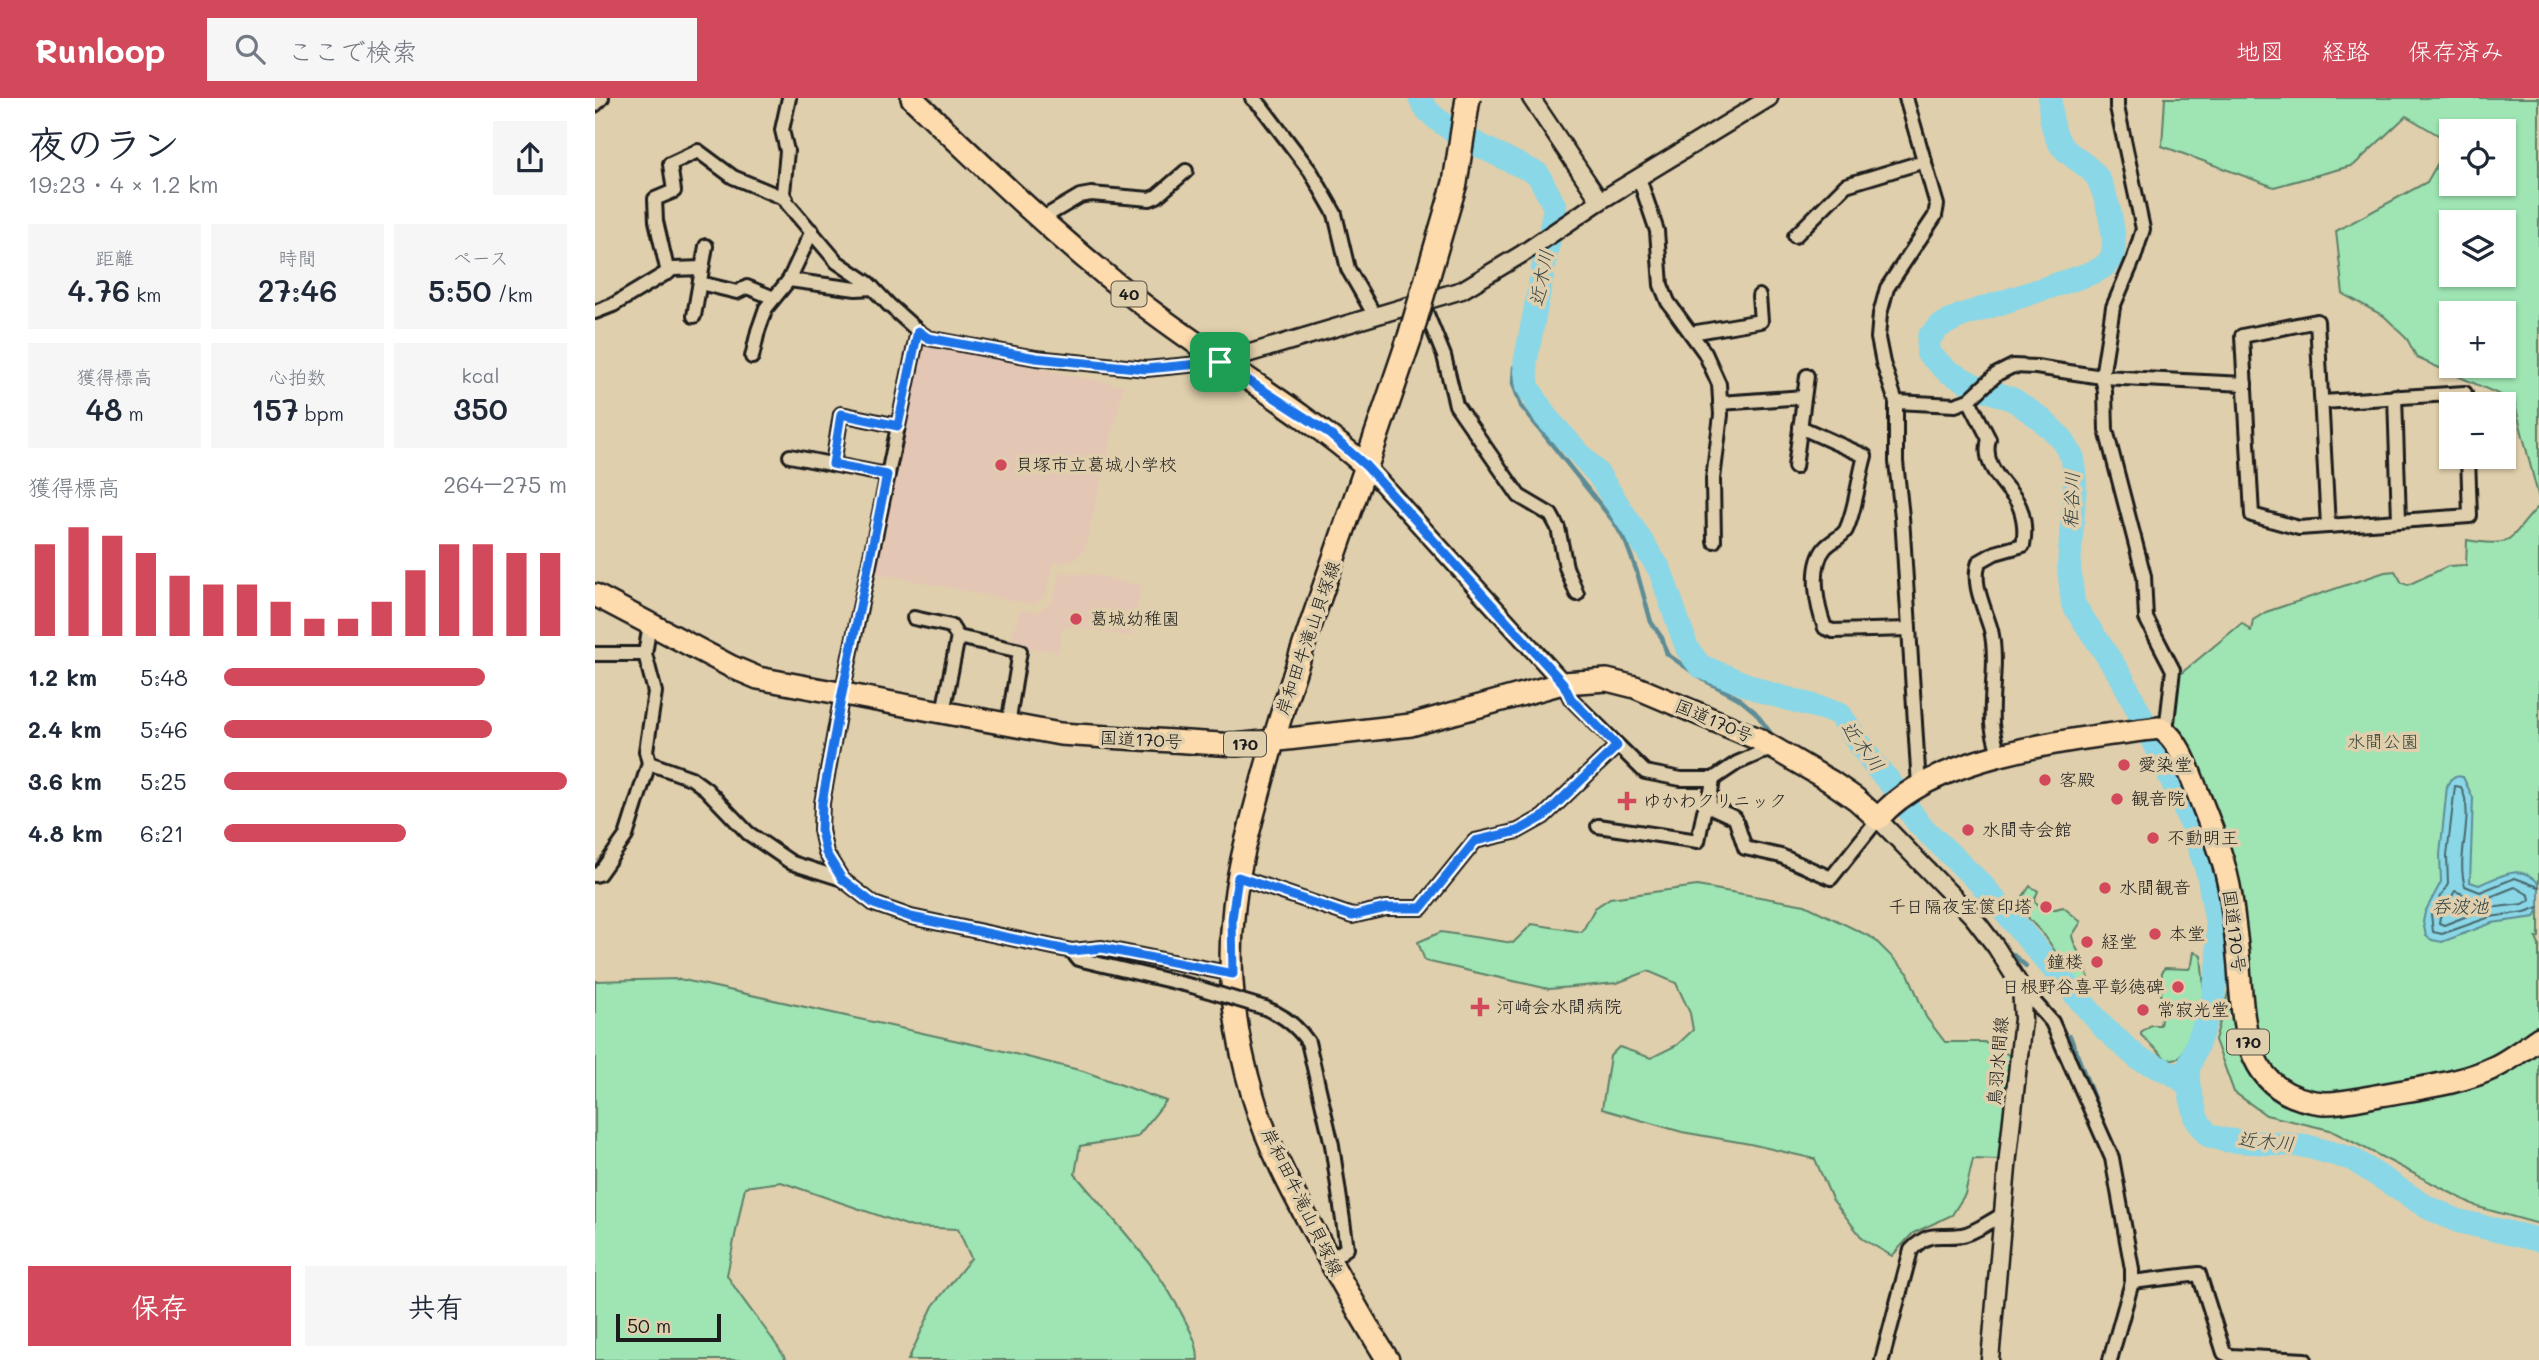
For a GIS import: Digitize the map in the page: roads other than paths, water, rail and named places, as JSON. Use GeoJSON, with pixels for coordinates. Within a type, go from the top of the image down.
{"type":"FeatureCollection","features":[{"type":"Feature","properties":{"kind":"highway"},"geometry":{"type":"LineString","coordinates":[[1366,466],[1440,243],[1455,183],[1468,98]]}},
{"type":"Feature","properties":{"kind":"main road","name":"40"},"geometry":{"type":"LineString","coordinates":[[917,100],[1041,219],[1112,280],[1220,362],[1326,431],[1366,466]]}},
{"type":"Feature","properties":{"kind":"main road","name":"岸和田牛滝山貝塚線"},"geometry":{"type":"LineString","coordinates":[[1366,466],[1272,741],[1238,877],[1232,919],[1233,974],[1240,1038],[1253,1096],[1288,1182],[1388,1360]]}},
{"type":"Feature","properties":{"kind":"main road","name":"国道170号"},"geometry":{"type":"LineString","coordinates":[[595,595],[758,678],[1090,737],[1223,745],[1272,741],[1411,725],[1563,683],[1607,680],[1620,682],[1759,739],[1882,814]]}},
{"type":"Feature","properties":{"kind":"main road"},"geometry":{"type":"LineString","coordinates":[[1882,814],[1916,788],[1969,765],[1999,756],[2126,732],[2163,729]]}},
{"type":"Feature","properties":{"kind":"main road","name":"国道170号"},"geometry":{"type":"LineString","coordinates":[[2163,729],[2192,780],[2222,856],[2236,934],[2246,1037],[2252,1056],[2271,1083],[2287,1093],[2325,1103],[2370,1097],[2477,1074],[2496,1067],[2539,1038]]}},
{"type":"Feature","properties":{"kind":"street"},"geometry":{"type":"LineString","coordinates":[[595,105],[601,98]]}},
{"type":"Feature","properties":{"kind":"street"},"geometry":{"type":"LineString","coordinates":[[789,98],[782,130],[787,151],[783,193],[786,199],[837,262],[873,288],[918,331],[928,338],[1036,358],[1146,369],[1220,362],[1462,290],[1522,254],[1600,201],[1769,98]]}},
{"type":"Feature","properties":{"kind":"street"},"geometry":{"type":"LineString","coordinates":[[1252,98],[1311,172],[1335,214],[1348,269],[1375,316]]}},
{"type":"Feature","properties":{"kind":"street"},"geometry":{"type":"LineString","coordinates":[[1531,98],[1600,201]]}},
{"type":"Feature","properties":{"kind":"street"},"geometry":{"type":"LineString","coordinates":[[1906,98],[1937,205],[1935,216],[1887,288],[1880,314],[1878,338],[1896,402],[1896,462],[1909,629],[1916,788]]}},
{"type":"Feature","properties":{"kind":"street"},"geometry":{"type":"LineString","coordinates":[[2117,98],[2143,229],[2113,307],[2102,377],[2106,430],[2144,576],[2146,618],[2173,670],[2163,729]]}},
{"type":"Feature","properties":{"kind":"street"},"geometry":{"type":"LineString","coordinates":[[668,273],[656,221],[655,199],[674,191],[670,164],[698,151],[740,180],[786,199]]}},
{"type":"Feature","properties":{"kind":"street"},"geometry":{"type":"LineString","coordinates":[[1795,236],[1846,185],[1925,161]]}},
{"type":"Feature","properties":{"kind":"street"},"geometry":{"type":"LineString","coordinates":[[1041,219],[1080,196],[1091,194],[1150,199],[1186,171]]}},
{"type":"Feature","properties":{"kind":"street"},"geometry":{"type":"LineString","coordinates":[[1639,178],[1657,231],[1661,285],[1668,302],[1705,353],[1719,384],[1719,446],[1713,479],[1714,541]]}},
{"type":"Feature","properties":{"kind":"street"},"geometry":{"type":"LineString","coordinates":[[753,357],[758,331],[767,308],[789,280],[811,232]]}},
{"type":"Feature","properties":{"kind":"street"},"geometry":{"type":"LineString","coordinates":[[694,316],[706,246]]}},
{"type":"Feature","properties":{"kind":"street"},"geometry":{"type":"LineString","coordinates":[[595,312],[613,305],[673,269],[702,268]]}},
{"type":"Feature","properties":{"kind":"street"},"geometry":{"type":"LineString","coordinates":[[789,280],[856,289],[873,288]]}},
{"type":"Feature","properties":{"kind":"street"},"geometry":{"type":"LineString","coordinates":[[700,283],[737,292],[747,286],[774,298]]}},
{"type":"Feature","properties":{"kind":"street"},"geometry":{"type":"LineString","coordinates":[[1691,333],[1761,321],[1759,296]]}},
{"type":"Feature","properties":{"kind":"street"},"geometry":{"type":"LineString","coordinates":[[1422,301],[1444,356],[1456,405],[1519,496],[1551,515],[1558,528],[1566,567],[1577,594]]}},
{"type":"Feature","properties":{"kind":"street"},"geometry":{"type":"LineString","coordinates":[[2328,527],[2317,321],[2242,336],[2252,515],[2299,528],[2328,527],[2470,516],[2468,469]]}},
{"type":"Feature","properties":{"kind":"street"},"geometry":{"type":"LineString","coordinates":[[842,879],[826,853],[821,831],[822,803],[842,694],[918,331]]}},
{"type":"Feature","properties":{"kind":"street"},"geometry":{"type":"LineString","coordinates":[[1896,402],[1955,405],[1969,400],[1997,374],[2013,366],[2102,377],[2245,384]]}},
{"type":"Feature","properties":{"kind":"street"},"geometry":{"type":"LineString","coordinates":[[1795,467],[1807,376]]}},
{"type":"Feature","properties":{"kind":"street"},"geometry":{"type":"LineString","coordinates":[[2323,402],[2439,394]]}},
{"type":"Feature","properties":{"kind":"street"},"geometry":{"type":"LineString","coordinates":[[2395,396],[2399,520]]}},
{"type":"Feature","properties":{"kind":"street"},"geometry":{"type":"LineString","coordinates":[[1720,403],[1804,397]]}},
{"type":"Feature","properties":{"kind":"street"},"geometry":{"type":"LineString","coordinates":[[1969,400],[1989,439],[1985,451],[2000,482],[2016,499],[2026,529],[2023,545],[1995,553],[1979,562],[1975,570],[1992,634],[1992,723],[1999,756]]}},
{"type":"Feature","properties":{"kind":"street"},"geometry":{"type":"LineString","coordinates":[[833,464],[841,414],[898,426]]}},
{"type":"Feature","properties":{"kind":"street"},"geometry":{"type":"LineString","coordinates":[[1800,427],[1865,456],[1856,486],[1856,501],[1845,533],[1824,549],[1820,559],[1816,580],[1818,609],[1825,628],[1833,631],[1909,629]]}},
{"type":"Feature","properties":{"kind":"street"},"geometry":{"type":"LineString","coordinates":[[790,456],[887,475]]}},
{"type":"Feature","properties":{"kind":"street"},"geometry":{"type":"LineString","coordinates":[[1366,466],[1563,683],[1571,699],[1644,772],[1681,779],[1713,779],[1760,752],[1776,749]]}},
{"type":"Feature","properties":{"kind":"street"},"geometry":{"type":"LineString","coordinates":[[914,618],[951,626],[958,637],[943,712]]}},
{"type":"Feature","properties":{"kind":"street"},"geometry":{"type":"LineString","coordinates":[[595,876],[626,836],[649,762],[646,751],[655,692],[645,654],[650,624]]}},
{"type":"Feature","properties":{"kind":"street"},"geometry":{"type":"LineString","coordinates":[[958,637],[1020,651],[1007,724]]}},
{"type":"Feature","properties":{"kind":"street"},"geometry":{"type":"LineString","coordinates":[[595,654],[645,654]]}},
{"type":"Feature","properties":{"kind":"street"},"geometry":{"type":"LineString","coordinates":[[1238,877],[1352,916],[1386,908],[1421,908],[1475,841],[1518,831],[1543,817],[1617,746]]}},
{"type":"Feature","properties":{"kind":"street"},"geometry":{"type":"LineString","coordinates":[[649,762],[691,778],[706,789],[748,833],[792,863],[842,879],[874,904],[911,917],[1072,951],[1102,948],[1233,974]]}},
{"type":"Feature","properties":{"kind":"street"},"geometry":{"type":"LineString","coordinates":[[1598,826],[1698,841],[1704,811],[1709,806],[1713,779]]}},
{"type":"Feature","properties":{"kind":"street"},"geometry":{"type":"LineString","coordinates":[[1709,806],[1735,818],[1745,848],[1781,856],[1831,878],[1882,814]]}},
{"type":"Feature","properties":{"kind":"street","name":"鳥羽水間線"},"geometry":{"type":"LineString","coordinates":[[1882,814],[1973,917],[2021,987],[2023,1019],[1990,1360]]}},
{"type":"Feature","properties":{"kind":"street"},"geometry":{"type":"LineString","coordinates":[[1072,951],[1078,960],[1192,986],[1280,1014],[1300,1030],[1308,1042],[1332,1146],[1347,1248],[1330,1261]]}},
{"type":"Feature","properties":{"kind":"street"},"geometry":{"type":"LineString","coordinates":[[2021,987],[2052,1022],[2112,1158],[2129,1248],[2132,1282],[2110,1360]]}},
{"type":"Feature","properties":{"kind":"street"},"geometry":{"type":"LineString","coordinates":[[1882,1360],[1911,1250],[1922,1239],[1939,1235],[1963,1235],[2002,1215]]}},
{"type":"Feature","properties":{"kind":"street"},"geometry":{"type":"LineString","coordinates":[[2132,1282],[2199,1274],[2224,1353],[2231,1356],[2305,1360]]}},
{"type":"Feature","properties":{"kind":"water","name":"呑波池"},"geometry":{"type":"Polygon","coordinates":[[[2455,776],[2463,777],[2473,798],[2470,882],[2479,885],[2511,873],[2525,874],[2539,884],[2539,909],[2535,917],[2492,923],[2442,942],[2426,936],[2423,922],[2425,912],[2441,882],[2440,855],[2447,786],[2455,776]]]}},
{"type":"Feature","properties":{"kind":"waterway","name":"近木川"},"geometry":{"type":"LineString","coordinates":[[1420,98],[1426,109],[1453,131],[1538,174],[1555,207],[1525,364],[1528,387],[1546,417],[1598,474],[1660,570],[1687,648],[1700,666],[1767,693],[1839,713],[1919,824],[1982,885],[2105,1029],[2139,1059],[2172,1073],[2188,1084]]}},
{"type":"Feature","properties":{"kind":"waterway","name":"秬谷川"},"geometry":{"type":"LineString","coordinates":[[2050,98],[2052,122],[2058,140],[2093,172],[2100,184],[2112,228],[2112,256],[2105,266],[2098,270],[1960,316],[1940,326],[1929,337],[1928,353],[1947,371],[1974,385],[2014,400],[2041,419],[2062,439],[2073,458],[2075,483],[2069,566],[2073,604],[2122,678],[2163,760],[2191,824],[2208,873],[2217,923],[2219,960],[2212,1005],[2188,1069],[2188,1084],[2197,1120],[2208,1135],[2224,1140],[2306,1146],[2352,1159],[2427,1207],[2458,1221],[2539,1240]]}},
{"type":"Feature","properties":{"kind":"waterway"},"geometry":{"type":"LineString","coordinates":[[1525,364],[1514,367],[1513,383],[1521,406],[1614,522],[1626,543],[1651,622],[1662,638],[1667,654],[1704,680],[1738,698],[1755,712],[1770,732]]}},
{"type":"Feature","properties":{"kind":"waterway"},"geometry":{"type":"LineString","coordinates":[[2012,954],[2026,966]]}},
{"type":"Feature","properties":{"kind":"waterway"},"geometry":{"type":"LineString","coordinates":[[2070,1036],[2115,1153]]}},
{"type":"Feature","properties":{"kind":"waterway"},"geometry":{"type":"LineString","coordinates":[[2129,1219],[2136,1259]]}},
{"type":"Feature","properties":{"kind":"waterway"},"geometry":{"type":"LineString","coordinates":[[2117,1360],[2120,1345]]}},
{"type":"Feature","properties":{"kind":"place","name":"貝塚市立葛城小学校"},"geometry":{"type":"Point","coordinates":[1001,465]}},
{"type":"Feature","properties":{"kind":"place","name":"葛城幼稚園"},"geometry":{"type":"Point","coordinates":[1076,619]}},
{"type":"Feature","properties":{"kind":"place","name":"愛染堂"},"geometry":{"type":"Point","coordinates":[2124,765]}},
{"type":"Feature","properties":{"kind":"place","name":"客殿"},"geometry":{"type":"Point","coordinates":[2045,780]}},
{"type":"Feature","properties":{"kind":"place","name":"観音院"},"geometry":{"type":"Point","coordinates":[2117,799]}},
{"type":"Feature","properties":{"kind":"place","name":"ゆかわクリニック"},"geometry":{"type":"Point","coordinates":[1627,801]}},
{"type":"Feature","properties":{"kind":"place","name":"水間寺会館"},"geometry":{"type":"Point","coordinates":[1968,830]}},
{"type":"Feature","properties":{"kind":"place","name":"不動明王"},"geometry":{"type":"Point","coordinates":[2153,838]}},
{"type":"Feature","properties":{"kind":"place","name":"水間観音"},"geometry":{"type":"Point","coordinates":[2105,888]}},
{"type":"Feature","properties":{"kind":"place","name":"千日隔夜宝篋印塔"},"geometry":{"type":"Point","coordinates":[2046,907]}},
{"type":"Feature","properties":{"kind":"place","name":"本堂"},"geometry":{"type":"Point","coordinates":[2155,934]}},
{"type":"Feature","properties":{"kind":"place","name":"経堂"},"geometry":{"type":"Point","coordinates":[2087,942]}},
{"type":"Feature","properties":{"kind":"place","name":"鐘楼"},"geometry":{"type":"Point","coordinates":[2097,962]}},
{"type":"Feature","properties":{"kind":"place","name":"日根野谷喜平彰徳碑"},"geometry":{"type":"Point","coordinates":[2178,987]}},
{"type":"Feature","properties":{"kind":"place","name":"河崎会水間病院"},"geometry":{"type":"Point","coordinates":[1480,1007]}},
{"type":"Feature","properties":{"kind":"place","name":"常寂光堂"},"geometry":{"type":"Point","coordinates":[2143,1010]}},
{"type":"Feature","properties":{"kind":"park label","name":"水間公園"},"geometry":{"type":"Point","coordinates":[2383,742]}}]}
